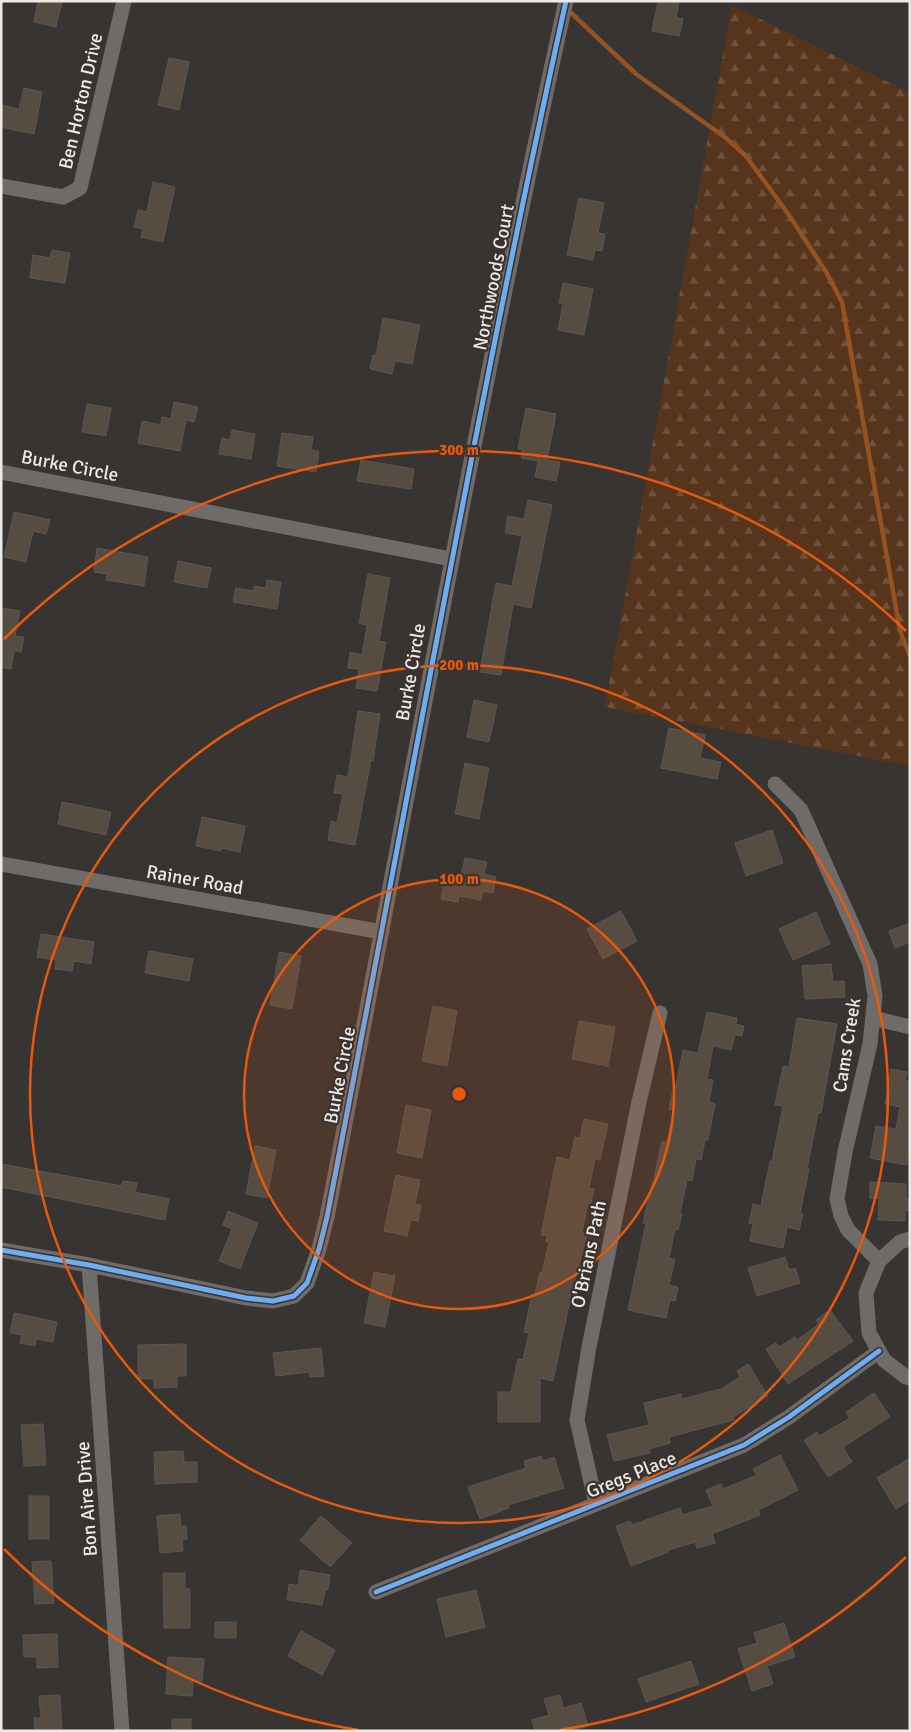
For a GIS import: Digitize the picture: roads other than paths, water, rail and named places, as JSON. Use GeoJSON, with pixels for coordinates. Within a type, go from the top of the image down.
{"type":"FeatureCollection","features":[{"type":"Feature","properties":{"kind":"street","name":"Ben Horton Drive"},"geometry":{"type":"LineString","coordinates":[[1,186],[63,197],[80,188],[124,1]]}},
{"type":"Feature","properties":{"kind":"street","name":"Northwoods Court"},"geometry":{"type":"LineString","coordinates":[[451,559],[542,109],[566,1]]}},
{"type":"Feature","properties":{"kind":"street","name":"Burke Circle"},"geometry":{"type":"LineString","coordinates":[[1,472],[451,559],[327,1217],[319,1249],[307,1282],[294,1296],[273,1301],[246,1298],[89,1265],[1,1250]]}},
{"type":"Feature","properties":{"kind":"street","name":"Cams Creek"},"geometry":{"type":"LineString","coordinates":[[774,784],[801,810],[870,964],[875,996],[870,1044],[845,1152],[837,1199],[841,1216],[848,1230],[879,1261]]}},
{"type":"Feature","properties":{"kind":"street","name":"Rainer Road"},"geometry":{"type":"LineString","coordinates":[[1,864],[382,932]]}},
{"type":"Feature","properties":{"kind":"street","name":"O'Brians Path"},"geometry":{"type":"LineString","coordinates":[[596,1504],[577,1420],[589,1347],[639,1102],[660,1013]]}},
{"type":"Feature","properties":{"kind":"street"},"geometry":{"type":"LineString","coordinates":[[873,1018],[910,1027]]}},
{"type":"Feature","properties":{"kind":"street"},"geometry":{"type":"LineString","coordinates":[[910,1239],[900,1242],[879,1261],[866,1293],[869,1333],[884,1360],[910,1378]]}},
{"type":"Feature","properties":{"kind":"street","name":"Bon Aire Drive"},"geometry":{"type":"LineString","coordinates":[[89,1265],[122,1731]]}},
{"type":"Feature","properties":{"kind":"street","name":"Gregs Place"},"geometry":{"type":"LineString","coordinates":[[376,1592],[744,1445],[789,1416],[879,1351]]}},
{"type":"Feature","properties":{"kind":"waterway"},"geometry":{"type":"LineString","coordinates":[[568,10],[636,74],[726,138],[746,156],[789,215],[826,272],[842,302],[900,631],[910,656]]}}]}
